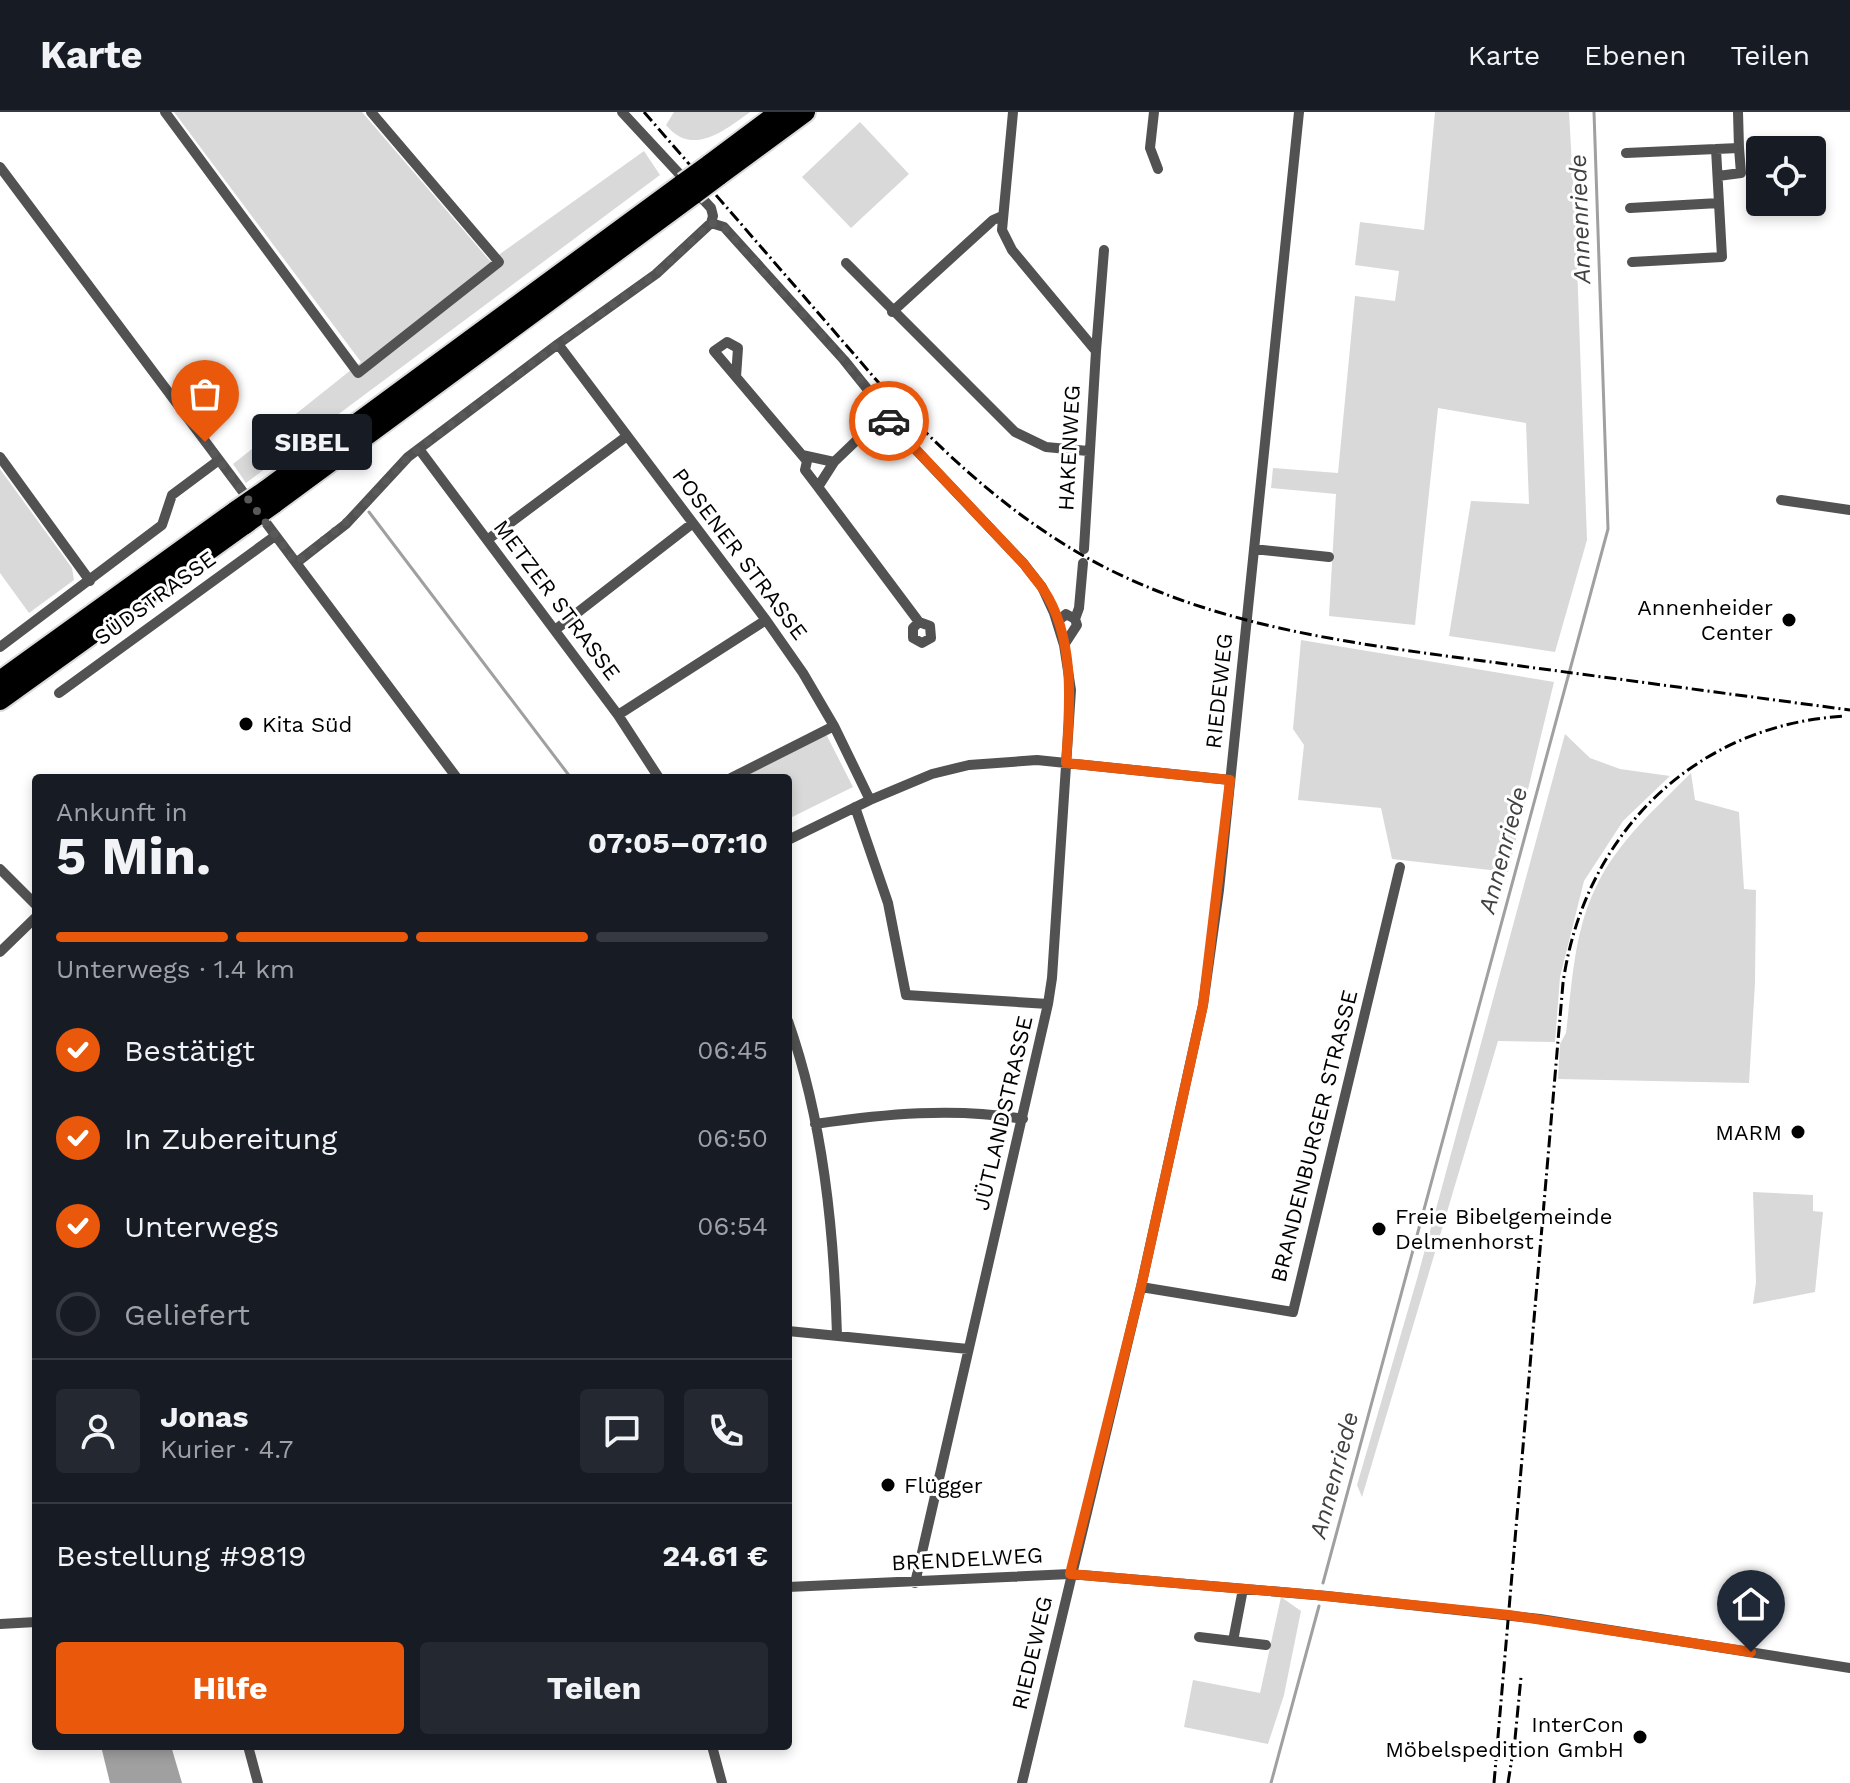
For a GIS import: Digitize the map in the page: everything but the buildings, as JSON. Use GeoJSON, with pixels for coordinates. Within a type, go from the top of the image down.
{"type":"FeatureCollection","features":[{"type":"Feature","properties":{"kind":"highway"},"geometry":{"type":"LineString","coordinates":[[0,681],[269,497],[689,189],[780,112]]}},
{"type":"Feature","properties":{"kind":"highway"},"geometry":{"type":"LineString","coordinates":[[714,170],[805,112]]}},
{"type":"Feature","properties":{"kind":"highway"},"geometry":{"type":"LineString","coordinates":[[0,700],[241,517]]}},
{"type":"Feature","properties":{"kind":"street"},"geometry":{"type":"LineString","coordinates":[[165,112],[358,373],[499,262],[371,112]]}},
{"type":"Feature","properties":{"kind":"street"},"geometry":{"type":"LineString","coordinates":[[296,563],[346,524],[419,449],[656,274],[711,223],[711,208],[622,112]]}},
{"type":"Feature","properties":{"kind":"street"},"geometry":{"type":"LineString","coordinates":[[1013,112],[1002,230],[1012,250],[1096,351]]}},
{"type":"Feature","properties":{"kind":"street"},"geometry":{"type":"LineString","coordinates":[[1154,112],[1150,148],[1158,169]]}},
{"type":"Feature","properties":{"kind":"street","name":"RIEDEWEG"},"geometry":{"type":"LineString","coordinates":[[1022,1783],[1141,1287],[1203,1005],[1230,780],[1299,112]]}},
{"type":"Feature","properties":{"kind":"street"},"geometry":{"type":"LineString","coordinates":[[1718,176],[1741,173],[1738,112]]}},
{"type":"Feature","properties":{"kind":"street"},"geometry":{"type":"LineString","coordinates":[[1626,153],[1739,148]]}},
{"type":"Feature","properties":{"kind":"street"},"geometry":{"type":"LineString","coordinates":[[1632,262],[1722,257],[1716,149]]}},
{"type":"Feature","properties":{"kind":"street"},"geometry":{"type":"LineString","coordinates":[[0,167],[454,774]]}},
{"type":"Feature","properties":{"kind":"street"},"geometry":{"type":"LineString","coordinates":[[1630,208],[1719,203]]}},
{"type":"Feature","properties":{"kind":"street"},"geometry":{"type":"LineString","coordinates":[[892,312],[993,220],[1002,216]]}},
{"type":"Feature","properties":{"kind":"street","name":"JÜTLANDSTRASSE"},"geometry":{"type":"LineString","coordinates":[[711,223],[724,227],[834,349],[877,401],[883,415],[1042,587],[1064,645],[1071,690],[1048,1004],[915,1583]]}},
{"type":"Feature","properties":{"kind":"street","name":"HAKENWEG"},"geometry":{"type":"LineString","coordinates":[[1084,549],[1088,451],[1104,250]]}},
{"type":"Feature","properties":{"kind":"street"},"geometry":{"type":"LineString","coordinates":[[846,263],[1015,432],[1046,447],[1088,451]]}},
{"type":"Feature","properties":{"kind":"street","name":"POSENER STRASSE"},"geometry":{"type":"LineString","coordinates":[[558,344],[803,673],[834,726],[870,800]]}},
{"type":"Feature","properties":{"kind":"street"},"geometry":{"type":"LineString","coordinates":[[736,377],[807,461],[805,470],[919,622]]}},
{"type":"Feature","properties":{"kind":"street"},"geometry":{"type":"LineString","coordinates":[[818,487],[834,462],[883,415]]}},
{"type":"Feature","properties":{"kind":"street"},"geometry":{"type":"LineString","coordinates":[[487,540],[627,436]]}},
{"type":"Feature","properties":{"kind":"street","name":"METZER STRASSE"},"geometry":{"type":"LineString","coordinates":[[419,449],[618,715],[656,774]]}},
{"type":"Feature","properties":{"kind":"street"},"geometry":{"type":"LineString","coordinates":[[802,455],[834,462]]}},
{"type":"Feature","properties":{"kind":"street"},"geometry":{"type":"LineString","coordinates":[[0,457],[90,581]]}},
{"type":"Feature","properties":{"kind":"street"},"geometry":{"type":"LineString","coordinates":[[0,647],[162,525],[172,495],[219,460]]}},
{"type":"Feature","properties":{"kind":"street"},"geometry":{"type":"LineString","coordinates":[[1781,500],[1850,510]]}},
{"type":"Feature","properties":{"kind":"street"},"geometry":{"type":"LineString","coordinates":[[555,630],[693,523]]}},
{"type":"Feature","properties":{"kind":"street","name":"SÜDSTRASSE"},"geometry":{"type":"LineString","coordinates":[[59,693],[275,536]]}},
{"type":"Feature","properties":{"kind":"street"},"geometry":{"type":"LineString","coordinates":[[1254,549],[1329,557]]}},
{"type":"Feature","properties":{"kind":"street"},"geometry":{"type":"LineString","coordinates":[[1064,645],[1077,625],[1075,619],[1079,608],[1083,563]]}},
{"type":"Feature","properties":{"kind":"street"},"geometry":{"type":"LineString","coordinates":[[1057,622],[1066,614],[1075,619]]}},
{"type":"Feature","properties":{"kind":"street"},"geometry":{"type":"LineString","coordinates":[[618,715],[766,620]]}},
{"type":"Feature","properties":{"kind":"street"},"geometry":{"type":"LineString","coordinates":[[739,774],[834,726]]}},
{"type":"Feature","properties":{"kind":"street"},"geometry":{"type":"LineString","coordinates":[[792,838],[932,774],[969,765],[1025,761],[1066,763],[1230,780]]}},
{"type":"Feature","properties":{"kind":"street"},"geometry":{"type":"LineString","coordinates":[[855,807],[888,903],[906,995],[1048,1004]]}},
{"type":"Feature","properties":{"kind":"street","name":"BRANDENBURGER STRASSE"},"geometry":{"type":"LineString","coordinates":[[1141,1287],[1293,1312],[1400,867]]}},
{"type":"Feature","properties":{"kind":"street"},"geometry":{"type":"LineString","coordinates":[[0,869],[32,901]]}},
{"type":"Feature","properties":{"kind":"street"},"geometry":{"type":"LineString","coordinates":[[0,952],[32,921]]}},
{"type":"Feature","properties":{"kind":"street"},"geometry":{"type":"LineString","coordinates":[[792,1036],[815,1124],[835,1251],[837,1335]]}},
{"type":"Feature","properties":{"kind":"street"},"geometry":{"type":"LineString","coordinates":[[815,1124],[874,1116],[959,1113],[1023,1119]]}},
{"type":"Feature","properties":{"kind":"street"},"geometry":{"type":"LineString","coordinates":[[792,1331],[968,1349]]}},
{"type":"Feature","properties":{"kind":"street","name":"BRENDELWEG"},"geometry":{"type":"LineString","coordinates":[[792,1587],[1070,1574],[1540,1619],[1850,1668]]}},
{"type":"Feature","properties":{"kind":"street"},"geometry":{"type":"LineString","coordinates":[[1233,1641],[1243,1589]]}},
{"type":"Feature","properties":{"kind":"street"},"geometry":{"type":"LineString","coordinates":[[0,1624],[32,1622]]}},
{"type":"Feature","properties":{"kind":"street"},"geometry":{"type":"LineString","coordinates":[[1199,1637],[1266,1645]]}},
{"type":"Feature","properties":{"kind":"street"},"geometry":{"type":"LineString","coordinates":[[249,1750],[258,1783]]}},
{"type":"Feature","properties":{"kind":"street"},"geometry":{"type":"LineString","coordinates":[[713,1750],[722,1783]]}},
{"type":"Feature","properties":{"kind":"shaded area"},"geometry":{"type":"Polygon","coordinates":[[[174,112],[362,112],[490,261],[644,151],[660,175],[246,483],[233,464],[361,362],[174,112]]]}},
{"type":"Feature","properties":{"kind":"shaded area"},"geometry":{"type":"Polygon","coordinates":[[[674,112],[750,112],[719,133],[697,140],[686,139],[666,125],[674,112]]]}},
{"type":"Feature","properties":{"kind":"shaded area"},"geometry":{"type":"Polygon","coordinates":[[[1435,112],[1569,112],[1587,540],[1555,652],[1449,636],[1471,501],[1529,504],[1526,423],[1438,408],[1415,625],[1329,616],[1336,494],[1271,488],[1273,468],[1338,473],[1355,296],[1395,301],[1399,271],[1355,265],[1360,222],[1424,230],[1435,112]]]}},
{"type":"Feature","properties":{"kind":"shaded area"},"geometry":{"type":"Polygon","coordinates":[[[860,122],[909,174],[851,228],[802,177],[860,122]]]}},
{"type":"Feature","properties":{"kind":"shaded area"},"geometry":{"type":"Polygon","coordinates":[[[0,469],[72,568],[74,580],[29,613],[0,573],[0,469]]]}},
{"type":"Feature","properties":{"kind":"shaded area"},"geometry":{"type":"Polygon","coordinates":[[[1301,640],[1554,682],[1508,872],[1392,859],[1381,808],[1298,800],[1304,745],[1293,729],[1301,640]]]}},
{"type":"Feature","properties":{"kind":"shaded area"},"geometry":{"type":"Polygon","coordinates":[[[826,734],[853,787],[792,817],[792,774],[751,774],[826,734]]]}},
{"type":"Feature","properties":{"kind":"shaded area"},"geometry":{"type":"Polygon","coordinates":[[[1565,734],[1590,758],[1620,769],[1670,776],[1623,821],[1584,881],[1560,977],[1555,1042],[1498,1041],[1362,1497],[1357,1485],[1417,1279],[1565,734]]]}},
{"type":"Feature","properties":{"kind":"shaded area"},"geometry":{"type":"Polygon","coordinates":[[[1691,773],[1695,800],[1739,812],[1744,889],[1756,890],[1749,1083],[1558,1079],[1560,1044],[1566,1033],[1575,958],[1583,921],[1596,887],[1626,840],[1691,773]]]}},
{"type":"Feature","properties":{"kind":"shaded area"},"geometry":{"type":"Polygon","coordinates":[[[1753,1192],[1813,1195],[1813,1211],[1823,1212],[1815,1292],[1753,1304],[1756,1282],[1753,1192]]]}},
{"type":"Feature","properties":{"kind":"shaded area"},"geometry":{"type":"Polygon","coordinates":[[[1281,1597],[1301,1611],[1284,1695],[1268,1744],[1184,1727],[1193,1680],[1260,1693],[1281,1597]]]}},
{"type":"Feature","properties":{"kind":"shaded area"},"geometry":{"type":"Polygon","coordinates":[[[102,1750],[172,1750],[182,1783],[110,1783],[102,1750]]]}},
{"type":"Feature","properties":{"kind":"waterway","name":"Annenriede"},"geometry":{"type":"LineString","coordinates":[[1323,1583],[1608,529],[1594,112]]}},
{"type":"Feature","properties":{"kind":"waterway"},"geometry":{"type":"LineString","coordinates":[[369,512],[568,774]]}},
{"type":"Feature","properties":{"kind":"waterway","name":"Annenriede"},"geometry":{"type":"LineString","coordinates":[[1271,1783],[1319,1606]]}},
{"type":"Feature","properties":{"kind":"railway"},"geometry":{"type":"LineString","coordinates":[[644,112],[911,418],[967,471],[1028,520],[1093,561],[1127,578],[1215,611],[1305,634],[1444,656],[1850,710]]}},
{"type":"Feature","properties":{"kind":"railway"},"geometry":{"type":"LineString","coordinates":[[1494,1783],[1563,983],[1575,929],[1595,880],[1622,836],[1655,797],[1695,765],[1741,740],[1791,724],[1846,716]]}},
{"type":"Feature","properties":{"kind":"railway"},"geometry":{"type":"LineString","coordinates":[[1508,1783],[1521,1677]]}},
{"type":"Feature","properties":{"kind":"way so far"},"geometry":{"type":"LineString","coordinates":[[205,442],[296,563],[346,524],[408,457],[656,274],[711,223],[724,227],[844,360],[889,421]]}},
{"type":"Feature","properties":{"kind":"place","name":"SIBEL"},"geometry":{"type":"Point","coordinates":[205,442]}},
{"type":"Feature","properties":{"kind":"place","name":"Annenheider Center"},"geometry":{"type":"Point","coordinates":[1789,620]}},
{"type":"Feature","properties":{"kind":"place","name":"Kita Süd"},"geometry":{"type":"Point","coordinates":[246,724]}},
{"type":"Feature","properties":{"kind":"place","name":"MARM"},"geometry":{"type":"Point","coordinates":[1798,1132]}},
{"type":"Feature","properties":{"kind":"place","name":"Freie Bibelgemeinde Delmenhorst"},"geometry":{"type":"Point","coordinates":[1379,1229]}},
{"type":"Feature","properties":{"kind":"place","name":"Flügger"},"geometry":{"type":"Point","coordinates":[888,1485]}},
{"type":"Feature","properties":{"kind":"place","name":"InterCon Möbelspedition GmbH"},"geometry":{"type":"Point","coordinates":[1640,1737]}},
{"type":"Feature","properties":{"kind":"route"},"geometry":{"type":"LineString","coordinates":[[889,421],[1042,587],[1054,613],[1069,667],[1071,690],[1066,763],[1230,780],[1203,1005],[1141,1287],[1070,1574],[1509,1615],[1751,1652]]}}]}
